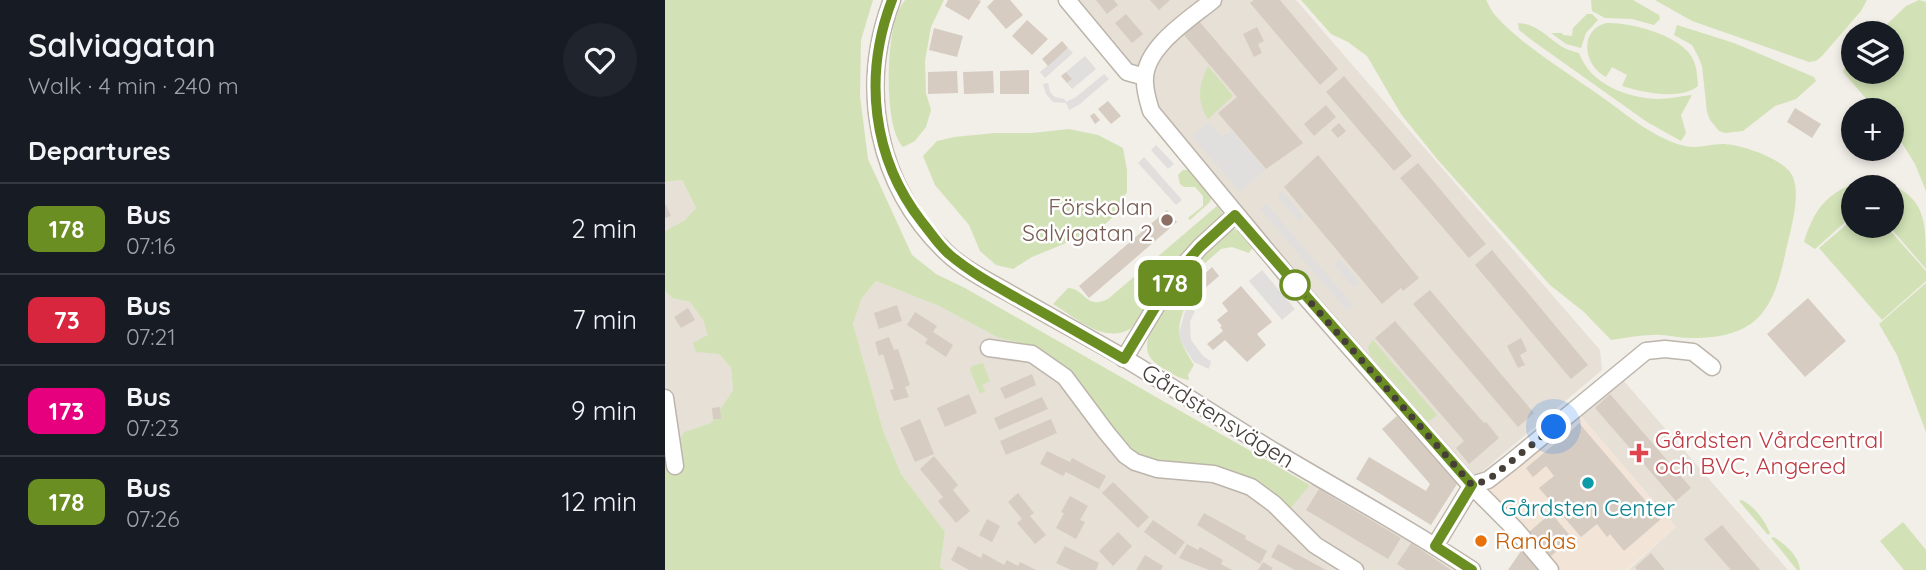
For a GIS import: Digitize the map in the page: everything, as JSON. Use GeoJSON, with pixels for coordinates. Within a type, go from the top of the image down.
{"type":"FeatureCollection","features":[{"type":"Feature","properties":{"kind":"street","name":"Gårdstensvägen"},"geometry":{"type":"LineString","coordinates":[[892,0],[883,24],[875,67],[876,118],[884,152],[903,195],[948,253],[974,273],[1124,359],[1472,570]]}},
{"type":"Feature","properties":{"kind":"street"},"geometry":{"type":"LineString","coordinates":[[1067,0],[1127,72],[1145,77]]}},
{"type":"Feature","properties":{"kind":"street"},"geometry":{"type":"LineString","coordinates":[[1186,0],[1199,12]]}},
{"type":"Feature","properties":{"kind":"street"},"geometry":{"type":"LineString","coordinates":[[1213,0],[1157,47],[1145,77],[1151,111],[1235,215],[1550,570]]}},
{"type":"Feature","properties":{"kind":"street"},"geometry":{"type":"LineString","coordinates":[[1124,359],[1175,275],[1200,247],[1235,215]]}},
{"type":"Feature","properties":{"kind":"street"},"geometry":{"type":"LineString","coordinates":[[989,348],[1032,354],[1065,377],[1125,455],[1157,470],[1214,474],[1251,488],[1274,504],[1315,545],[1355,570]]}},
{"type":"Feature","properties":{"kind":"street"},"geometry":{"type":"LineString","coordinates":[[1435,546],[1472,485],[1488,480],[1499,472],[1646,351],[1665,349],[1693,352],[1712,367]]}},
{"type":"Feature","properties":{"kind":"street"},"geometry":{"type":"LineString","coordinates":[[665,398],[675,466]]}},
{"type":"Feature","properties":{"kind":"shaded area"},"geometry":{"type":"Polygon","coordinates":[[[1073,0],[1296,0],[1600,350],[1602,370],[1478,475],[1468,472],[1235,209],[1073,0]]]}},
{"type":"Feature","properties":{"kind":"shaded area"},"geometry":{"type":"Polygon","coordinates":[[[1068,48],[1073,53],[1045,78],[1040,72],[1068,48]]]}},
{"type":"Feature","properties":{"kind":"shaded area"},"geometry":{"type":"Polygon","coordinates":[[[1085,56],[1096,69],[1072,89],[1067,83],[1071,79],[1066,72],[1085,56]]]}},
{"type":"Feature","properties":{"kind":"shaded area"},"geometry":{"type":"Polygon","coordinates":[[[1104,74],[1109,79],[1069,110],[1066,103],[1053,102],[1046,94],[1043,84],[1048,83],[1050,92],[1066,102],[1104,74]]]}},
{"type":"Feature","properties":{"kind":"shaded area"},"geometry":{"type":"Polygon","coordinates":[[[1209,122],[1222,137],[1231,130],[1265,170],[1240,192],[1192,136],[1209,122]]]}},
{"type":"Feature","properties":{"kind":"shaded area"},"geometry":{"type":"Polygon","coordinates":[[[1156,145],[1174,164],[1168,169],[1151,150],[1156,145]]]}},
{"type":"Feature","properties":{"kind":"shaded area"},"geometry":{"type":"Polygon","coordinates":[[[1144,157],[1182,200],[1176,205],[1138,163],[1144,157]]]}},
{"type":"Feature","properties":{"kind":"shaded area"},"geometry":{"type":"Polygon","coordinates":[[[682,180],[696,208],[685,220],[665,231],[665,182],[682,180]]]}},
{"type":"Feature","properties":{"kind":"shaded area"},"geometry":{"type":"Polygon","coordinates":[[[1282,191],[1304,217],[1299,221],[1277,196],[1282,191]]]}},
{"type":"Feature","properties":{"kind":"shaded area"},"geometry":{"type":"Polygon","coordinates":[[[1266,203],[1353,305],[1347,311],[1260,209],[1266,203]]]}},
{"type":"Feature","properties":{"kind":"shaded area"},"geometry":{"type":"Polygon","coordinates":[[[1340,259],[1360,283],[1354,288],[1334,264],[1340,259]]]}},
{"type":"Feature","properties":{"kind":"shaded area"},"geometry":{"type":"Polygon","coordinates":[[[1262,270],[1295,309],[1282,320],[1249,281],[1262,270]]]}},
{"type":"Feature","properties":{"kind":"shaded area"},"geometry":{"type":"Polygon","coordinates":[[[876,281],[939,306],[999,338],[1038,347],[1060,363],[1084,387],[1107,420],[1194,465],[1289,509],[1310,485],[1316,485],[1458,570],[944,570],[940,567],[945,532],[901,474],[883,430],[853,324],[862,298],[876,281]]]}},
{"type":"Feature","properties":{"kind":"shaded area"},"geometry":{"type":"Polygon","coordinates":[[[665,291],[672,298],[690,302],[703,320],[709,335],[696,351],[719,354],[731,368],[733,390],[711,423],[684,432],[665,459],[665,291]]]}},
{"type":"Feature","properties":{"kind":"shaded area"},"geometry":{"type":"Polygon","coordinates":[[[1186,308],[1195,311],[1190,322],[1191,340],[1203,356],[1211,361],[1209,369],[1194,362],[1182,344],[1179,333],[1186,308]]]}},
{"type":"Feature","properties":{"kind":"shaded area"},"geometry":{"type":"Polygon","coordinates":[[[1616,372],[1788,570],[1628,570],[1676,527],[1574,408],[1616,372]]]}},
{"type":"Feature","properties":{"kind":"shaded area"},"geometry":{"type":"Polygon","coordinates":[[[1574,408],[1676,527],[1626,570],[1559,570],[1488,491],[1487,484],[1574,408]]]}},
{"type":"Feature","properties":{"kind":"green space"},"geometry":{"type":"Polygon","coordinates":[[[665,0],[873,0],[861,40],[860,96],[868,159],[912,255],[936,274],[1310,485],[1290,509],[1258,483],[1158,462],[1138,455],[1107,420],[1084,387],[1060,363],[1038,347],[999,338],[939,306],[876,281],[862,298],[853,324],[883,430],[901,474],[945,532],[940,567],[944,570],[665,570],[665,459],[684,432],[711,423],[733,390],[731,368],[719,354],[696,352],[693,343],[708,335],[703,320],[690,302],[672,298],[665,291],[665,231],[685,220],[696,208],[682,180],[665,182],[665,0]]]}},
{"type":"Feature","properties":{"kind":"green space"},"geometry":{"type":"Polygon","coordinates":[[[905,0],[944,0],[931,27],[925,61],[926,93],[931,110],[926,127],[915,141],[903,147],[892,121],[889,62],[894,26],[905,0]]]}},
{"type":"Feature","properties":{"kind":"green space"},"geometry":{"type":"Polygon","coordinates":[[[1301,0],[1486,0],[1494,14],[1530,47],[1651,132],[1685,146],[1730,145],[1758,152],[1777,161],[1790,172],[1794,180],[1796,201],[1780,276],[1766,308],[1745,328],[1712,337],[1648,335],[1611,340],[1584,312],[1550,285],[1437,159],[1401,114],[1367,56],[1331,34],[1301,0]]]}},
{"type":"Feature","properties":{"kind":"green space"},"geometry":{"type":"Polygon","coordinates":[[[1591,0],[1633,0],[1659,15],[1660,19],[1654,25],[1632,19],[1605,18],[1592,11],[1591,0]]]}},
{"type":"Feature","properties":{"kind":"green space"},"geometry":{"type":"Polygon","coordinates":[[[1655,0],[1867,0],[1852,21],[1841,21],[1841,34],[1822,56],[1809,62],[1692,21],[1655,0]]]}},
{"type":"Feature","properties":{"kind":"green space"},"geometry":{"type":"Polygon","coordinates":[[[1919,0],[1926,2],[1926,191],[1904,146],[1904,98],[1866,98],[1853,84],[1904,84],[1904,21],[1890,21],[1906,6],[1919,0]]]}},
{"type":"Feature","properties":{"kind":"green space"},"geometry":{"type":"Polygon","coordinates":[[[1587,14],[1592,14],[1598,20],[1586,33],[1581,48],[1566,44],[1551,33],[1572,36],[1573,28],[1587,14]]]}},
{"type":"Feature","properties":{"kind":"green space"},"geometry":{"type":"Polygon","coordinates":[[[1518,23],[1535,28],[1563,47],[1579,53],[1592,73],[1622,92],[1658,99],[1692,95],[1681,115],[1686,133],[1681,141],[1647,122],[1533,41],[1519,30],[1518,23]]]}},
{"type":"Feature","properties":{"kind":"green space"},"geometry":{"type":"Polygon","coordinates":[[[1606,23],[1651,30],[1682,46],[1694,61],[1698,86],[1681,93],[1661,94],[1622,86],[1627,75],[1612,67],[1606,77],[1593,65],[1587,49],[1591,33],[1606,23]]]}},
{"type":"Feature","properties":{"kind":"green space"},"geometry":{"type":"Polygon","coordinates":[[[1677,25],[1734,43],[1814,77],[1816,81],[1796,99],[1775,106],[1743,131],[1719,131],[1707,112],[1702,66],[1692,45],[1674,35],[1677,25]]]}},
{"type":"Feature","properties":{"kind":"green space"},"geometry":{"type":"Polygon","coordinates":[[[1208,66],[1233,96],[1208,119],[1204,113],[1200,92],[1208,66]]]}},
{"type":"Feature","properties":{"kind":"green space"},"geometry":{"type":"Polygon","coordinates":[[[1069,129],[1098,135],[1123,148],[1127,192],[1113,217],[1098,230],[1032,257],[1013,269],[996,265],[980,251],[969,225],[935,185],[923,156],[937,141],[954,137],[1069,129]]]}},
{"type":"Feature","properties":{"kind":"green space"},"geometry":{"type":"Polygon","coordinates":[[[1183,170],[1191,170],[1212,195],[1210,202],[1190,220],[1188,218],[1203,206],[1203,196],[1195,187],[1184,187],[1180,184],[1178,175],[1183,170]]]}},
{"type":"Feature","properties":{"kind":"green space"},"geometry":{"type":"Polygon","coordinates":[[[1840,190],[1841,226],[1815,249],[1804,242],[1809,228],[1822,205],[1840,190]]]}},
{"type":"Feature","properties":{"kind":"green space"},"geometry":{"type":"Polygon","coordinates":[[[1904,192],[1920,210],[1925,235],[1926,269],[1899,238],[1904,238],[1904,192]]]}},
{"type":"Feature","properties":{"kind":"green space"},"geometry":{"type":"Polygon","coordinates":[[[1217,206],[1222,212],[1220,221],[1130,329],[1120,333],[1100,331],[1053,304],[1068,288],[1074,289],[1090,301],[1108,299],[1217,206]]]}},
{"type":"Feature","properties":{"kind":"green space"},"geometry":{"type":"Polygon","coordinates":[[[1232,228],[1245,234],[1254,246],[1249,253],[1232,247],[1221,249],[1187,279],[1184,278],[1184,273],[1232,228]]]}},
{"type":"Feature","properties":{"kind":"green space"},"geometry":{"type":"Polygon","coordinates":[[[1841,229],[1841,238],[1897,238],[1926,271],[1926,281],[1882,320],[1819,248],[1841,229]]]}},
{"type":"Feature","properties":{"kind":"green space"},"geometry":{"type":"Polygon","coordinates":[[[1926,283],[1926,432],[1897,355],[1879,324],[1926,283]]]}},
{"type":"Feature","properties":{"kind":"green space"},"geometry":{"type":"Polygon","coordinates":[[[1176,294],[1189,295],[1195,304],[1194,309],[1185,307],[1179,331],[1182,344],[1194,365],[1188,375],[1189,380],[1159,366],[1147,350],[1155,320],[1176,294]]]}},
{"type":"Feature","properties":{"kind":"green space"},"geometry":{"type":"Polygon","coordinates":[[[1373,340],[1437,415],[1428,422],[1370,355],[1368,347],[1373,340]]]}},
{"type":"Feature","properties":{"kind":"green space"},"geometry":{"type":"Polygon","coordinates":[[[983,363],[990,381],[982,385],[985,391],[980,394],[970,370],[972,366],[983,363]]]}},
{"type":"Feature","properties":{"kind":"green space"},"geometry":{"type":"Polygon","coordinates":[[[1742,500],[1762,518],[1770,533],[1768,535],[1739,501],[1742,500]]]}},
{"type":"Feature","properties":{"kind":"green space"},"geometry":{"type":"Polygon","coordinates":[[[1903,522],[1926,550],[1926,570],[1904,570],[1880,541],[1903,522]]]}},
{"type":"Feature","properties":{"kind":"green space"},"geometry":{"type":"Polygon","coordinates":[[[1774,537],[1787,547],[1800,570],[1797,570],[1771,538],[1774,537]]]}},
{"type":"Feature","properties":{"kind":"building"},"geometry":{"type":"Polygon","coordinates":[[[948,0],[981,1],[969,20],[945,6],[948,0]]]}},
{"type":"Feature","properties":{"kind":"building"},"geometry":{"type":"Polygon","coordinates":[[[994,0],[1010,0],[1023,15],[1006,29],[987,7],[994,0]]]}},
{"type":"Feature","properties":{"kind":"building"},"geometry":{"type":"Polygon","coordinates":[[[1096,0],[1114,0],[1118,5],[1107,14],[1096,0]]]}},
{"type":"Feature","properties":{"kind":"building"},"geometry":{"type":"Polygon","coordinates":[[[1150,0],[1170,0],[1159,10],[1150,0]]]}},
{"type":"Feature","properties":{"kind":"building"},"geometry":{"type":"Polygon","coordinates":[[[1254,0],[1280,0],[1338,69],[1320,85],[1250,3],[1254,0]]]}},
{"type":"Feature","properties":{"kind":"building"},"geometry":{"type":"Polygon","coordinates":[[[1126,14],[1143,34],[1132,43],[1115,23],[1126,14]]]}},
{"type":"Feature","properties":{"kind":"building"},"geometry":{"type":"Polygon","coordinates":[[[1027,20],[1048,39],[1032,55],[1012,36],[1027,20]]]}},
{"type":"Feature","properties":{"kind":"building"},"geometry":{"type":"Polygon","coordinates":[[[1199,21],[1303,143],[1266,169],[1218,113],[1237,97],[1184,35],[1199,21]]]}},
{"type":"Feature","properties":{"kind":"building"},"geometry":{"type":"Polygon","coordinates":[[[1257,27],[1264,41],[1258,44],[1262,53],[1254,57],[1243,34],[1257,27]]]}},
{"type":"Feature","properties":{"kind":"building"},"geometry":{"type":"Polygon","coordinates":[[[934,28],[963,36],[957,57],[929,50],[934,28]]]}},
{"type":"Feature","properties":{"kind":"building"},"geometry":{"type":"Polygon","coordinates":[[[1062,41],[1068,48],[1048,66],[1042,59],[1062,41]]]}},
{"type":"Feature","properties":{"kind":"building"},"geometry":{"type":"Polygon","coordinates":[[[1029,70],[1029,94],[1000,94],[1000,71],[1029,70]]]}},
{"type":"Feature","properties":{"kind":"building"},"geometry":{"type":"Polygon","coordinates":[[[957,71],[958,93],[928,94],[928,72],[957,71]]]}},
{"type":"Feature","properties":{"kind":"building"},"geometry":{"type":"Polygon","coordinates":[[[993,71],[994,93],[964,94],[963,72],[993,71]]]}},
{"type":"Feature","properties":{"kind":"building"},"geometry":{"type":"Polygon","coordinates":[[[1066,72],[1072,79],[1067,83],[1061,76],[1066,72]]]}},
{"type":"Feature","properties":{"kind":"building"},"geometry":{"type":"Polygon","coordinates":[[[1344,76],[1412,156],[1394,171],[1326,92],[1344,76]]]}},
{"type":"Feature","properties":{"kind":"building"},"geometry":{"type":"Polygon","coordinates":[[[1108,101],[1121,116],[1111,124],[1098,109],[1108,101]]]}},
{"type":"Feature","properties":{"kind":"building"},"geometry":{"type":"Polygon","coordinates":[[[1326,105],[1336,117],[1314,136],[1304,124],[1326,105]]]}},
{"type":"Feature","properties":{"kind":"building"},"geometry":{"type":"Polygon","coordinates":[[[1795,108],[1821,124],[1812,138],[1787,122],[1795,108]]]}},
{"type":"Feature","properties":{"kind":"building"},"geometry":{"type":"Polygon","coordinates":[[[1094,113],[1100,120],[1095,124],[1090,116],[1094,113]]]}},
{"type":"Feature","properties":{"kind":"building"},"geometry":{"type":"Polygon","coordinates":[[[1339,123],[1346,131],[1338,138],[1331,130],[1339,123]]]}},
{"type":"Feature","properties":{"kind":"building"},"geometry":{"type":"Polygon","coordinates":[[[1318,155],[1419,278],[1403,291],[1401,288],[1382,304],[1284,187],[1318,155]]]}},
{"type":"Feature","properties":{"kind":"building"},"geometry":{"type":"Polygon","coordinates":[[[1418,163],[1486,244],[1469,258],[1400,178],[1418,163]]]}},
{"type":"Feature","properties":{"kind":"building"},"geometry":{"type":"Polygon","coordinates":[[[665,203],[671,216],[665,218],[665,203]]]}},
{"type":"Feature","properties":{"kind":"building"},"geometry":{"type":"Polygon","coordinates":[[[1167,210],[1177,222],[1089,298],[1079,286],[1167,210]]]}},
{"type":"Feature","properties":{"kind":"building"},"geometry":{"type":"Polygon","coordinates":[[[1492,250],[1588,365],[1571,379],[1475,265],[1492,250]]]}},
{"type":"Feature","properties":{"kind":"building"},"geometry":{"type":"Polygon","coordinates":[[[1212,267],[1219,276],[1204,289],[1197,281],[1212,267]]]}},
{"type":"Feature","properties":{"kind":"building"},"geometry":{"type":"Polygon","coordinates":[[[1241,286],[1272,322],[1257,334],[1266,345],[1247,362],[1225,340],[1213,350],[1207,344],[1223,331],[1217,320],[1228,311],[1222,303],[1241,286]]]}},
{"type":"Feature","properties":{"kind":"building"},"geometry":{"type":"Polygon","coordinates":[[[1430,290],[1534,413],[1518,427],[1413,304],[1430,290]]]}},
{"type":"Feature","properties":{"kind":"building"},"geometry":{"type":"Polygon","coordinates":[[[1808,298],[1846,341],[1805,377],[1767,334],[1808,298]]]}},
{"type":"Feature","properties":{"kind":"building"},"geometry":{"type":"Polygon","coordinates":[[[897,305],[902,321],[879,329],[874,313],[897,305]]]}},
{"type":"Feature","properties":{"kind":"building"},"geometry":{"type":"Polygon","coordinates":[[[688,308],[695,320],[681,328],[674,317],[688,308]]]}},
{"type":"Feature","properties":{"kind":"building"},"geometry":{"type":"Polygon","coordinates":[[[915,312],[937,326],[933,332],[953,345],[946,357],[925,343],[928,339],[907,325],[915,312]]]}},
{"type":"Feature","properties":{"kind":"building"},"geometry":{"type":"Polygon","coordinates":[[[1395,321],[1499,438],[1469,464],[1456,448],[1464,441],[1375,338],[1395,321]]]}},
{"type":"Feature","properties":{"kind":"building"},"geometry":{"type":"Polygon","coordinates":[[[889,337],[894,350],[898,349],[910,385],[905,387],[909,397],[894,401],[890,390],[894,389],[883,354],[879,356],[875,342],[889,337]]]}},
{"type":"Feature","properties":{"kind":"building"},"geometry":{"type":"Polygon","coordinates":[[[1521,338],[1527,351],[1520,355],[1525,365],[1518,368],[1507,346],[1521,338]]]}},
{"type":"Feature","properties":{"kind":"building"},"geometry":{"type":"Polygon","coordinates":[[[1032,374],[1036,385],[1005,399],[1000,388],[1032,374]]]}},
{"type":"Feature","properties":{"kind":"building"},"geometry":{"type":"Polygon","coordinates":[[[969,394],[977,413],[945,427],[937,408],[969,394]]]}},
{"type":"Feature","properties":{"kind":"building"},"geometry":{"type":"Polygon","coordinates":[[[1610,394],[1691,488],[1676,501],[1595,408],[1610,394]]]}},
{"type":"Feature","properties":{"kind":"building"},"geometry":{"type":"Polygon","coordinates":[[[1042,397],[1048,409],[999,430],[994,418],[1042,397]]]}},
{"type":"Feature","properties":{"kind":"building"},"geometry":{"type":"Polygon","coordinates":[[[720,407],[721,419],[713,419],[712,408],[720,407]]]}},
{"type":"Feature","properties":{"kind":"building"},"geometry":{"type":"Polygon","coordinates":[[[1397,416],[1457,484],[1431,525],[1356,479],[1369,457],[1426,491],[1430,484],[1382,429],[1397,416]]]}},
{"type":"Feature","properties":{"kind":"building"},"geometry":{"type":"Polygon","coordinates":[[[920,419],[934,454],[915,462],[900,428],[920,419]]]}},
{"type":"Feature","properties":{"kind":"building"},"geometry":{"type":"Polygon","coordinates":[[[1051,419],[1057,433],[1006,455],[1000,441],[1051,419]]]}},
{"type":"Feature","properties":{"kind":"building","name":"Gårdsten Center"},"geometry":{"type":"Polygon","coordinates":[[[1579,423],[1661,519],[1624,551],[1610,534],[1607,537],[1597,524],[1581,537],[1539,488],[1554,476],[1546,466],[1533,477],[1526,468],[1564,436],[1560,430],[1567,426],[1571,431],[1579,423]]]}},
{"type":"Feature","properties":{"kind":"building"},"geometry":{"type":"Polygon","coordinates":[[[1047,451],[1070,462],[1072,458],[1106,476],[1099,489],[1066,472],[1063,476],[1040,464],[1047,451]]]}},
{"type":"Feature","properties":{"kind":"building"},"geometry":{"type":"Polygon","coordinates":[[[934,456],[958,485],[953,490],[970,511],[956,523],[938,501],[943,497],[920,469],[934,456]]]}},
{"type":"Feature","properties":{"kind":"building"},"geometry":{"type":"Polygon","coordinates":[[[1113,482],[1149,517],[1138,528],[1102,493],[1113,482]]]}},
{"type":"Feature","properties":{"kind":"building"},"geometry":{"type":"Polygon","coordinates":[[[1319,489],[1401,538],[1388,559],[1306,510],[1319,489]]]}},
{"type":"Feature","properties":{"kind":"building"},"geometry":{"type":"Polygon","coordinates":[[[1018,493],[1034,513],[1030,516],[1046,535],[1035,544],[1017,523],[1022,519],[1008,502],[1018,493]]]}},
{"type":"Feature","properties":{"kind":"building"},"geometry":{"type":"Polygon","coordinates":[[[1070,496],[1088,506],[1080,520],[1085,522],[1076,539],[1056,528],[1070,496]]]}},
{"type":"Feature","properties":{"kind":"building"},"geometry":{"type":"Polygon","coordinates":[[[1204,513],[1267,551],[1260,564],[1197,525],[1204,513]]]}},
{"type":"Feature","properties":{"kind":"building"},"geometry":{"type":"Polygon","coordinates":[[[1551,513],[1572,538],[1550,557],[1529,532],[1551,513]]]}},
{"type":"Feature","properties":{"kind":"building"},"geometry":{"type":"Polygon","coordinates":[[[987,519],[1000,526],[992,542],[979,535],[987,519]]]}},
{"type":"Feature","properties":{"kind":"building"},"geometry":{"type":"Polygon","coordinates":[[[1153,520],[1185,542],[1175,555],[1144,532],[1153,520]]]}},
{"type":"Feature","properties":{"kind":"building"},"geometry":{"type":"Polygon","coordinates":[[[1722,525],[1760,570],[1731,570],[1704,539],[1722,525]]]}},
{"type":"Feature","properties":{"kind":"building"},"geometry":{"type":"Polygon","coordinates":[[[1118,532],[1132,546],[1113,566],[1099,551],[1118,532]]]}},
{"type":"Feature","properties":{"kind":"building"},"geometry":{"type":"Polygon","coordinates":[[[1411,543],[1451,570],[1406,570],[1397,564],[1411,543]]]}},
{"type":"Feature","properties":{"kind":"building"},"geometry":{"type":"Polygon","coordinates":[[[1187,544],[1198,550],[1200,547],[1223,560],[1221,564],[1232,570],[1209,570],[1179,558],[1187,544]]]}},
{"type":"Feature","properties":{"kind":"building"},"geometry":{"type":"Polygon","coordinates":[[[1278,544],[1326,570],[1295,570],[1271,557],[1278,544]]]}},
{"type":"Feature","properties":{"kind":"building"},"geometry":{"type":"Polygon","coordinates":[[[958,546],[981,558],[983,553],[1004,565],[1007,560],[1018,566],[1020,562],[1036,570],[969,570],[951,560],[958,546]]]}},
{"type":"Feature","properties":{"kind":"building"},"geometry":{"type":"Polygon","coordinates":[[[1065,546],[1099,563],[1096,570],[1071,570],[1056,563],[1065,546]]]}},
{"type":"Feature","properties":{"kind":"building"},"geometry":{"type":"Polygon","coordinates":[[[1523,548],[1542,570],[1508,570],[1523,548]]]}},
{"type":"Feature","properties":{"kind":"building"},"geometry":{"type":"Polygon","coordinates":[[[1651,553],[1665,570],[1637,570],[1635,567],[1651,553]]]}},
{"type":"Feature","properties":{"kind":"building"},"geometry":{"type":"Polygon","coordinates":[[[1145,555],[1163,566],[1161,570],[1136,570],[1145,555]]]}},
{"type":"Feature","properties":{"kind":"building"},"geometry":{"type":"Polygon","coordinates":[[[1263,562],[1273,568],[1258,570],[1263,562]]]}},
{"type":"Feature","properties":{"kind":"bus line","name":"178"},"geometry":{"type":"LineString","coordinates":[[892,0],[883,24],[875,67],[876,118],[884,152],[903,195],[948,253],[974,273],[1124,359],[1175,275],[1200,247],[1235,215],[1472,485],[1435,546],[1472,570]]}},
{"type":"Feature","properties":{"kind":"place","name":"Förskolan Salvigatan 2"},"geometry":{"type":"Point","coordinates":[1167,220]}},
{"type":"Feature","properties":{"kind":"place","name":"Gårdsten Vårdcentral och BVC, Angered"},"geometry":{"type":"Point","coordinates":[1639,453]}},
{"type":"Feature","properties":{"kind":"place","name":"Gårdsten Center"},"geometry":{"type":"Point","coordinates":[1588,483]}},
{"type":"Feature","properties":{"kind":"place","name":"Randas"},"geometry":{"type":"Point","coordinates":[1481,541]}},
{"type":"Feature","properties":{"kind":"route"},"geometry":{"type":"LineString","coordinates":[[1295,285],[1472,485],[1488,480],[1554,427]]}}]}
